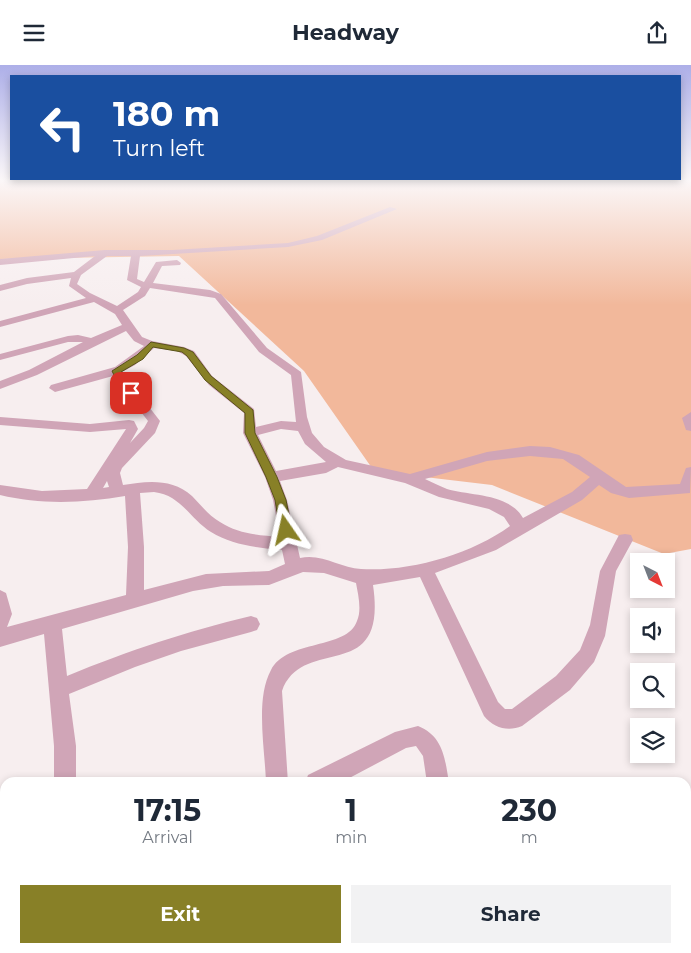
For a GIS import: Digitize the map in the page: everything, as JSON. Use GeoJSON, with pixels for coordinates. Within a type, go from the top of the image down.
{"type":"FeatureCollection","features":[{"type":"Feature","properties":{"kind":"street"},"geometry":{"type":"LineString","coordinates":[[0,262],[104,253],[200,252],[303,243],[360,221]]}},
{"type":"Feature","properties":{"kind":"street"},"geometry":{"type":"LineString","coordinates":[[117,310],[137,299],[148,286],[158,263],[191,262],[198,258],[200,252]]}},
{"type":"Feature","properties":{"kind":"street"},"geometry":{"type":"LineString","coordinates":[[104,253],[77,274],[72,284],[94,299],[117,310],[124,316],[137,339],[151,345],[184,350],[190,354],[208,378],[250,412],[250,433],[272,477],[280,500],[294,567]]}},
{"type":"Feature","properties":{"kind":"street"},"geometry":{"type":"LineString","coordinates":[[136,253],[131,277],[137,283],[210,293],[223,300],[264,350],[297,375],[303,427],[310,441],[336,462],[410,479],[447,495],[499,506],[516,519],[518,528]]}},
{"type":"Feature","properties":{"kind":"street"},"geometry":{"type":"LineString","coordinates":[[0,288],[27,281],[77,274]]}},
{"type":"Feature","properties":{"kind":"street"},"geometry":{"type":"LineString","coordinates":[[0,324],[94,299]]}},
{"type":"Feature","properties":{"kind":"street"},"geometry":{"type":"LineString","coordinates":[[0,385],[30,374],[90,341],[128,326]]}},
{"type":"Feature","properties":{"kind":"street"},"geometry":{"type":"LineString","coordinates":[[0,357],[68,339],[78,338],[90,341]]}},
{"type":"Feature","properties":{"kind":"street"},"geometry":{"type":"LineString","coordinates":[[55,388],[116,371],[140,357],[151,345]]}},
{"type":"Feature","properties":{"kind":"street"},"geometry":{"type":"LineString","coordinates":[[116,371],[125,387],[151,413],[154,421],[150,430],[116,466],[113,480],[125,490],[136,547],[135,599]]}},
{"type":"Feature","properties":{"kind":"street"},"geometry":{"type":"LineString","coordinates":[[691,417],[688,418],[691,427]]}},
{"type":"Feature","properties":{"kind":"street"},"geometry":{"type":"LineString","coordinates":[[0,421],[90,428],[129,424],[132,429],[92,493]]}},
{"type":"Feature","properties":{"kind":"street"},"geometry":{"type":"LineString","coordinates":[[250,433],[281,425],[303,427]]}},
{"type":"Feature","properties":{"kind":"street"},"geometry":{"type":"LineString","coordinates":[[410,479],[460,462],[526,453],[565,455],[580,462],[599,477],[625,493],[685,489],[691,472]]}},
{"type":"Feature","properties":{"kind":"street"},"geometry":{"type":"LineString","coordinates":[[272,477],[326,468],[336,462]]}},
{"type":"Feature","properties":{"kind":"street"},"geometry":{"type":"LineString","coordinates":[[0,638],[193,584],[226,579],[270,578],[306,563],[318,564],[364,576],[396,575],[424,569],[492,545],[511,535],[518,528],[576,496],[599,477]]}},
{"type":"Feature","properties":{"kind":"street"},"geometry":{"type":"LineString","coordinates":[[0,490],[23,495],[168,489],[179,495],[215,527],[254,541],[289,544]]}},
{"type":"Feature","properties":{"kind":"street"},"geometry":{"type":"LineString","coordinates":[[424,569],[441,601],[491,709],[496,716],[505,720],[515,719],[572,675],[588,655],[596,631],[608,571],[614,556],[624,541]]}},
{"type":"Feature","properties":{"kind":"street"},"geometry":{"type":"LineString","coordinates":[[277,777],[272,691],[274,678],[283,667],[296,659],[347,643],[358,636],[366,625],[367,615],[364,576]]}},
{"type":"Feature","properties":{"kind":"street"},"geometry":{"type":"LineString","coordinates":[[0,598],[3,615],[0,623]]}},
{"type":"Feature","properties":{"kind":"street"},"geometry":{"type":"LineString","coordinates":[[52,623],[66,777]]}},
{"type":"Feature","properties":{"kind":"street"},"geometry":{"type":"LineString","coordinates":[[59,689],[133,658],[181,642],[251,624]]}},
{"type":"Feature","properties":{"kind":"street"},"geometry":{"type":"LineString","coordinates":[[328,777],[402,739],[417,736],[424,739],[432,751],[437,777]]}},
{"type":"Feature","properties":{"kind":"shaded area"},"geometry":{"type":"Polygon","coordinates":[[[0,221],[691,221],[691,549],[662,553],[492,485],[374,471],[304,371],[179,256],[0,259],[0,221]]]}},
{"type":"Feature","properties":{"kind":"route"},"geometry":{"type":"LineString","coordinates":[[131,393],[120,380],[116,371],[140,357],[151,345],[184,350],[195,358],[208,378],[250,412],[251,419],[248,427],[272,477],[280,500],[286,530]]}}]}
